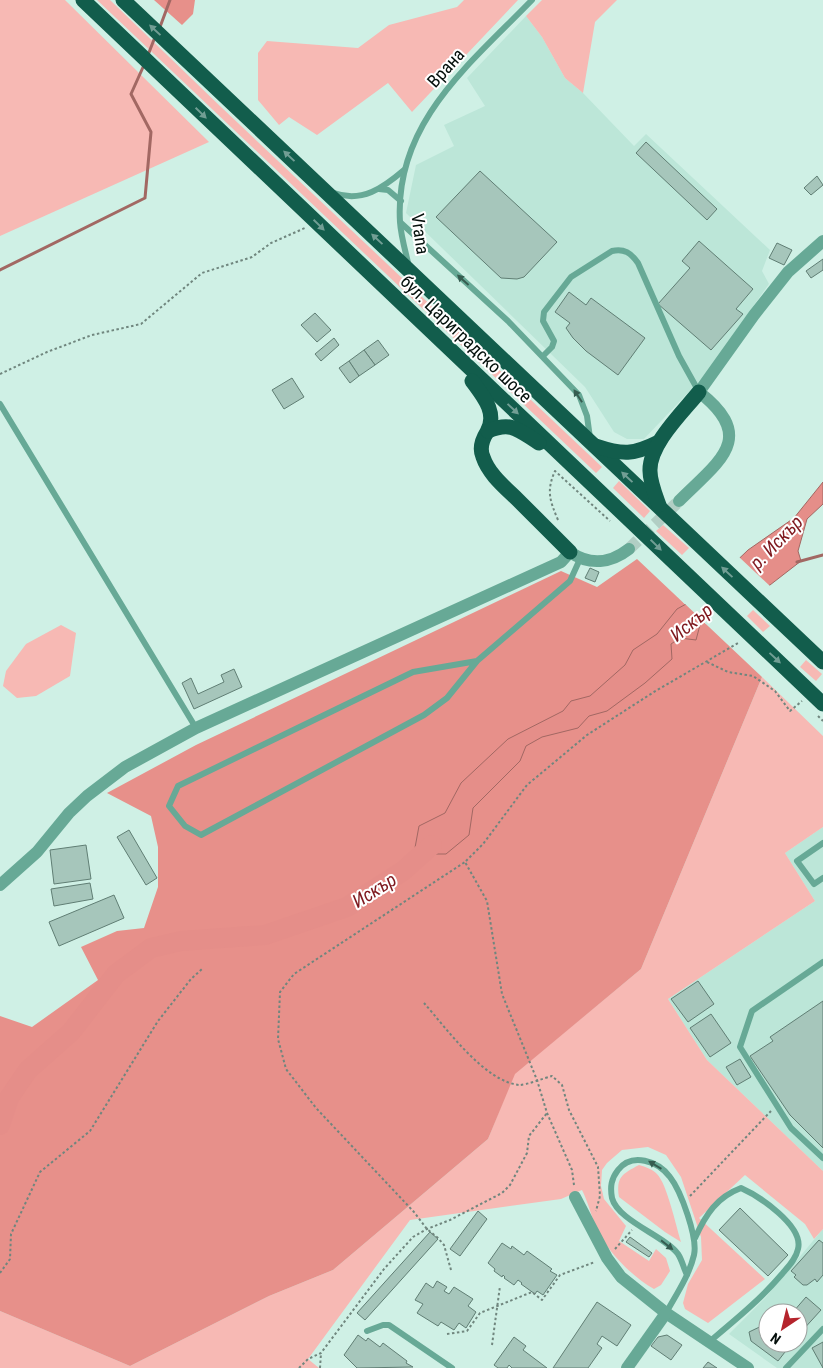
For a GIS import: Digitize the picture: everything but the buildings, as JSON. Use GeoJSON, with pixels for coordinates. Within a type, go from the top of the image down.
{"type":"FeatureCollection","features":[{"type":"Feature","properties":{"kind":"highway","name":"бул. Цариградско шосе"},"geometry":{"type":"LineString","coordinates":[[83,0],[823,704]]}},
{"type":"Feature","properties":{"kind":"highway","name":"бул. Цариградско шосе"},"geometry":{"type":"LineString","coordinates":[[124,1],[823,662]]}},
{"type":"Feature","properties":{"kind":"highway"},"geometry":{"type":"LineString","coordinates":[[436,337],[487,400],[490,412],[488,431],[481,450],[487,466],[498,480],[575,556]]}},
{"type":"Feature","properties":{"kind":"highway"},"geometry":{"type":"LineString","coordinates":[[660,508],[651,481],[650,464],[659,442],[699,392]]}},
{"type":"Feature","properties":{"kind":"highway"},"geometry":{"type":"LineString","coordinates":[[488,431],[502,426],[515,428],[567,461]]}},
{"type":"Feature","properties":{"kind":"highway"},"geometry":{"type":"LineString","coordinates":[[592,444],[611,451],[627,453],[641,451],[659,442]]}},
{"type":"Feature","properties":{"kind":"street"},"geometry":{"type":"LineString","coordinates":[[679,500],[718,461],[729,444],[730,436],[724,416],[718,408],[699,392],[754,315],[788,272],[823,241]]}},
{"type":"Feature","properties":{"kind":"street"},"geometry":{"type":"LineString","coordinates":[[0,885],[37,852],[69,813],[87,796],[125,767],[196,728],[575,556],[593,561],[606,561],[620,556],[629,549]]}},
{"type":"Feature","properties":{"kind":"street"},"geometry":{"type":"LineString","coordinates":[[576,1197],[607,1258],[621,1278],[666,1313],[748,1368]]}},
{"type":"Feature","properties":{"kind":"street"},"geometry":{"type":"LineString","coordinates":[[627,1368],[666,1313]]}},
{"type":"Feature","properties":{"kind":"lane","name":"Врана"},"geometry":{"type":"LineString","coordinates":[[404,170],[411,149],[437,101],[454,80],[532,0]]}},
{"type":"Feature","properties":{"kind":"lane"},"geometry":{"type":"LineString","coordinates":[[324,190],[354,197],[370,193],[388,184],[404,170]]}},
{"type":"Feature","properties":{"kind":"lane","name":"Vrana"},"geometry":{"type":"LineString","coordinates":[[404,170],[400,223],[410,271]]}},
{"type":"Feature","properties":{"kind":"lane","name":"Vrana"},"geometry":{"type":"LineString","coordinates":[[378,189],[388,190],[401,201]]}},
{"type":"Feature","properties":{"kind":"lane"},"geometry":{"type":"LineString","coordinates":[[400,223],[508,321],[579,395],[587,416],[592,444]]}},
{"type":"Feature","properties":{"kind":"lane"},"geometry":{"type":"LineString","coordinates":[[543,356],[552,347],[554,341],[543,321],[544,312],[571,277],[612,251],[626,251],[638,263],[679,356],[699,392]]}},
{"type":"Feature","properties":{"kind":"lane"},"geometry":{"type":"LineString","coordinates":[[0,404],[196,728]]}},
{"type":"Feature","properties":{"kind":"lane"},"geometry":{"type":"LineString","coordinates":[[477,661],[414,672],[178,786],[169,806],[185,826],[201,835],[424,715],[447,698],[477,661],[570,581],[575,556]]}},
{"type":"Feature","properties":{"kind":"lane"},"geometry":{"type":"LineString","coordinates":[[823,843],[797,861],[814,884],[823,878]]}},
{"type":"Feature","properties":{"kind":"lane"},"geometry":{"type":"LineString","coordinates":[[823,962],[752,1011],[740,1047],[791,1128],[823,1158]]}},
{"type":"Feature","properties":{"kind":"lane"},"geometry":{"type":"LineString","coordinates":[[666,1313],[687,1275],[695,1254],[694,1232],[683,1203],[670,1177],[656,1164],[644,1160],[633,1160],[620,1168],[612,1180],[613,1201],[636,1224],[666,1243],[678,1254],[687,1275]]}},
{"type":"Feature","properties":{"kind":"lane"},"geometry":{"type":"LineString","coordinates":[[694,1240],[702,1222],[712,1207],[727,1193],[742,1188],[756,1195],[783,1216],[796,1235],[799,1248],[793,1260],[765,1294],[709,1342]]}},
{"type":"Feature","properties":{"kind":"lane"},"geometry":{"type":"LineString","coordinates":[[367,1331],[382,1324],[389,1325],[452,1368]]}},
{"type":"Feature","properties":{"kind":"lane"},"geometry":{"type":"LineString","coordinates":[[786,1368],[823,1329]]}},
{"type":"Feature","properties":{"kind":"path"},"geometry":{"type":"LineString","coordinates":[[0,374],[47,352],[92,335],[141,324],[202,273],[252,257],[271,243],[317,223]]}},
{"type":"Feature","properties":{"kind":"path"},"geometry":{"type":"LineString","coordinates":[[560,526],[550,500],[550,482],[555,472],[614,525]]}},
{"type":"Feature","properties":{"kind":"path"},"geometry":{"type":"LineString","coordinates":[[451,1270],[444,1246],[438,1238],[427,1229],[414,1212],[316,1108],[286,1069],[278,1039],[280,992],[294,974],[465,862],[483,844],[527,785],[587,735],[657,690],[741,641]]}},
{"type":"Feature","properties":{"kind":"path"},"geometry":{"type":"LineString","coordinates":[[707,662],[728,672],[753,676],[775,691],[790,711],[802,701]]}},
{"type":"Feature","properties":{"kind":"path"},"geometry":{"type":"LineString","coordinates":[[465,862],[487,901],[502,994],[572,1170],[576,1197]]}},
{"type":"Feature","properties":{"kind":"path"},"geometry":{"type":"LineString","coordinates":[[0,1272],[10,1259],[11,1234],[40,1172],[90,1131],[158,1021],[202,969]]}},
{"type":"Feature","properties":{"kind":"path"},"geometry":{"type":"LineString","coordinates":[[424,1004],[477,1062],[497,1078],[520,1085],[552,1076],[562,1085],[569,1110],[598,1167],[600,1196],[592,1230]]}},
{"type":"Feature","properties":{"kind":"path"},"geometry":{"type":"LineString","coordinates":[[683,1203],[777,1105]]}},
{"type":"Feature","properties":{"kind":"path"},"geometry":{"type":"LineString","coordinates":[[299,1368],[308,1359],[321,1353],[384,1269],[413,1237],[502,1193],[510,1185],[527,1153],[529,1136],[548,1113]]}},
{"type":"Feature","properties":{"kind":"path"},"geometry":{"type":"LineString","coordinates":[[447,1334],[467,1332],[480,1313],[532,1292],[542,1300],[560,1275],[607,1258],[630,1234],[636,1224]]}},
{"type":"Feature","properties":{"kind":"path"},"geometry":{"type":"LineString","coordinates":[[492,1345],[500,1286]]}},
{"type":"Feature","properties":{"kind":"path"},"geometry":{"type":"LineString","coordinates":[[320,1368],[321,1353]]}},
{"type":"Feature","properties":{"kind":"shaded area"},"geometry":{"type":"Polygon","coordinates":[[[0,0],[65,0],[209,142],[0,236],[0,0]]]}},
{"type":"Feature","properties":{"kind":"shaded area"},"geometry":{"type":"Polygon","coordinates":[[[97,0],[110,0],[602,467],[596,473],[97,0]]]}},
{"type":"Feature","properties":{"kind":"shaded area"},"geometry":{"type":"Polygon","coordinates":[[[154,0],[195,0],[193,14],[182,25],[154,0]]]}},
{"type":"Feature","properties":{"kind":"shaded area"},"geometry":{"type":"Polygon","coordinates":[[[464,0],[518,0],[412,112],[388,83],[317,135],[289,117],[279,125],[258,100],[258,53],[267,41],[358,48],[389,25],[457,7],[464,0]]]}},
{"type":"Feature","properties":{"kind":"shaded area"},"geometry":{"type":"Polygon","coordinates":[[[542,0],[617,0],[595,22],[583,93],[565,78],[542,37],[526,16],[542,0]]]}},
{"type":"Feature","properties":{"kind":"shaded area"},"geometry":{"type":"Polygon","coordinates":[[[526,16],[542,37],[565,78],[583,93],[634,146],[646,134],[770,250],[762,271],[769,284],[701,379],[644,439],[627,439],[614,432],[585,387],[406,213],[416,165],[454,146],[444,125],[485,106],[467,78],[526,16]]]}},
{"type":"Feature","properties":{"kind":"shaded area"},"geometry":{"type":"Polygon","coordinates":[[[619,481],[650,511],[644,518],[613,488],[619,481]]]}},
{"type":"Feature","properties":{"kind":"shaded area"},"geometry":{"type":"Polygon","coordinates":[[[663,525],[689,548],[682,555],[656,531],[663,525]]]}},
{"type":"Feature","properties":{"kind":"shaded area"},"geometry":{"type":"Polygon","coordinates":[[[637,559],[762,677],[641,969],[515,1074],[488,1139],[333,1270],[269,1296],[130,1366],[0,1311],[0,1016],[32,1027],[98,980],[81,947],[117,931],[144,928],[158,887],[158,847],[151,816],[107,793],[196,745],[561,571],[597,587],[637,559]]]}},
{"type":"Feature","properties":{"kind":"shaded area"},"geometry":{"type":"Polygon","coordinates":[[[753,610],[770,626],[763,632],[747,616],[753,610]]]}},
{"type":"Feature","properties":{"kind":"shaded area"},"geometry":{"type":"Polygon","coordinates":[[[61,625],[76,633],[70,676],[36,696],[17,698],[3,686],[6,671],[26,644],[61,625]]]}},
{"type":"Feature","properties":{"kind":"shaded area"},"geometry":{"type":"Polygon","coordinates":[[[806,660],[822,674],[816,681],[800,667],[806,660]]]}},
{"type":"Feature","properties":{"kind":"shaded area"},"geometry":{"type":"Polygon","coordinates":[[[762,677],[823,736],[823,827],[785,853],[815,901],[668,999],[707,1060],[823,1171],[823,1229],[814,1239],[805,1224],[745,1175],[699,1218],[765,1279],[708,1323],[685,1309],[683,1303],[688,1284],[702,1260],[701,1237],[681,1177],[666,1155],[648,1147],[622,1150],[602,1170],[601,1186],[604,1199],[626,1226],[619,1241],[649,1261],[656,1249],[666,1258],[670,1271],[661,1285],[654,1289],[629,1270],[606,1245],[596,1227],[582,1190],[561,1199],[410,1220],[308,1359],[319,1368],[0,1368],[0,1311],[130,1366],[269,1296],[333,1270],[488,1139],[514,1074],[641,969],[762,677]]]}},
{"type":"Feature","properties":{"kind":"shaded area"},"geometry":{"type":"Polygon","coordinates":[[[823,827],[823,1171],[707,1060],[668,999],[815,901],[785,853],[823,827]]]}},
{"type":"Feature","properties":{"kind":"shaded area"},"geometry":{"type":"Polygon","coordinates":[[[639,1165],[653,1171],[661,1179],[668,1196],[681,1242],[619,1197],[618,1185],[620,1180],[624,1174],[639,1165]]]}},
{"type":"Feature","properties":{"kind":"shaded area"},"geometry":{"type":"Polygon","coordinates":[[[823,1229],[823,1368],[777,1368],[729,1334],[758,1305],[758,1353],[808,1353],[808,1303],[760,1303],[823,1229]]]}},
{"type":"Feature","properties":{"kind":"water","name":"р. Искър"},"geometry":{"type":"Polygon","coordinates":[[[823,482],[823,504],[807,519],[798,551],[801,561],[770,585],[728,600],[700,625],[696,640],[680,638],[671,644],[672,659],[645,683],[607,711],[589,716],[578,728],[542,737],[526,746],[520,761],[473,808],[469,835],[446,854],[431,854],[412,864],[419,826],[445,813],[461,783],[508,739],[563,711],[571,701],[590,696],[625,665],[633,650],[657,634],[677,609],[699,597],[748,550],[794,518],[823,482]]]}},
{"type":"Feature","properties":{"kind":"pier"},"geometry":{"type":"Polygon","coordinates":[[[738,556],[771,587],[729,602],[706,624],[683,602],[697,595],[738,556]]]}},
{"type":"Feature","properties":{"kind":"waterway"},"geometry":{"type":"LineString","coordinates":[[160,27],[170,0]]}},
{"type":"Feature","properties":{"kind":"waterway"},"geometry":{"type":"LineString","coordinates":[[148,55],[155,37]]}},
{"type":"Feature","properties":{"kind":"waterway"},"geometry":{"type":"LineString","coordinates":[[0,270],[145,198],[151,132],[131,94],[144,65]]}},
{"type":"Feature","properties":{"kind":"waterway"},"geometry":{"type":"LineString","coordinates":[[797,562],[823,555]]}},
{"type":"Feature","properties":{"kind":"waterway","name":"Искър"},"geometry":{"type":"LineString","coordinates":[[0,1125],[9,1098],[28,1070],[71,1032],[116,974],[151,948],[181,941],[265,935],[347,907],[403,871],[432,845]]}},
{"type":"Feature","properties":{"kind":"tunnel"},"geometry":{"type":"LineString","coordinates":[[629,549],[679,501]]}}]}
